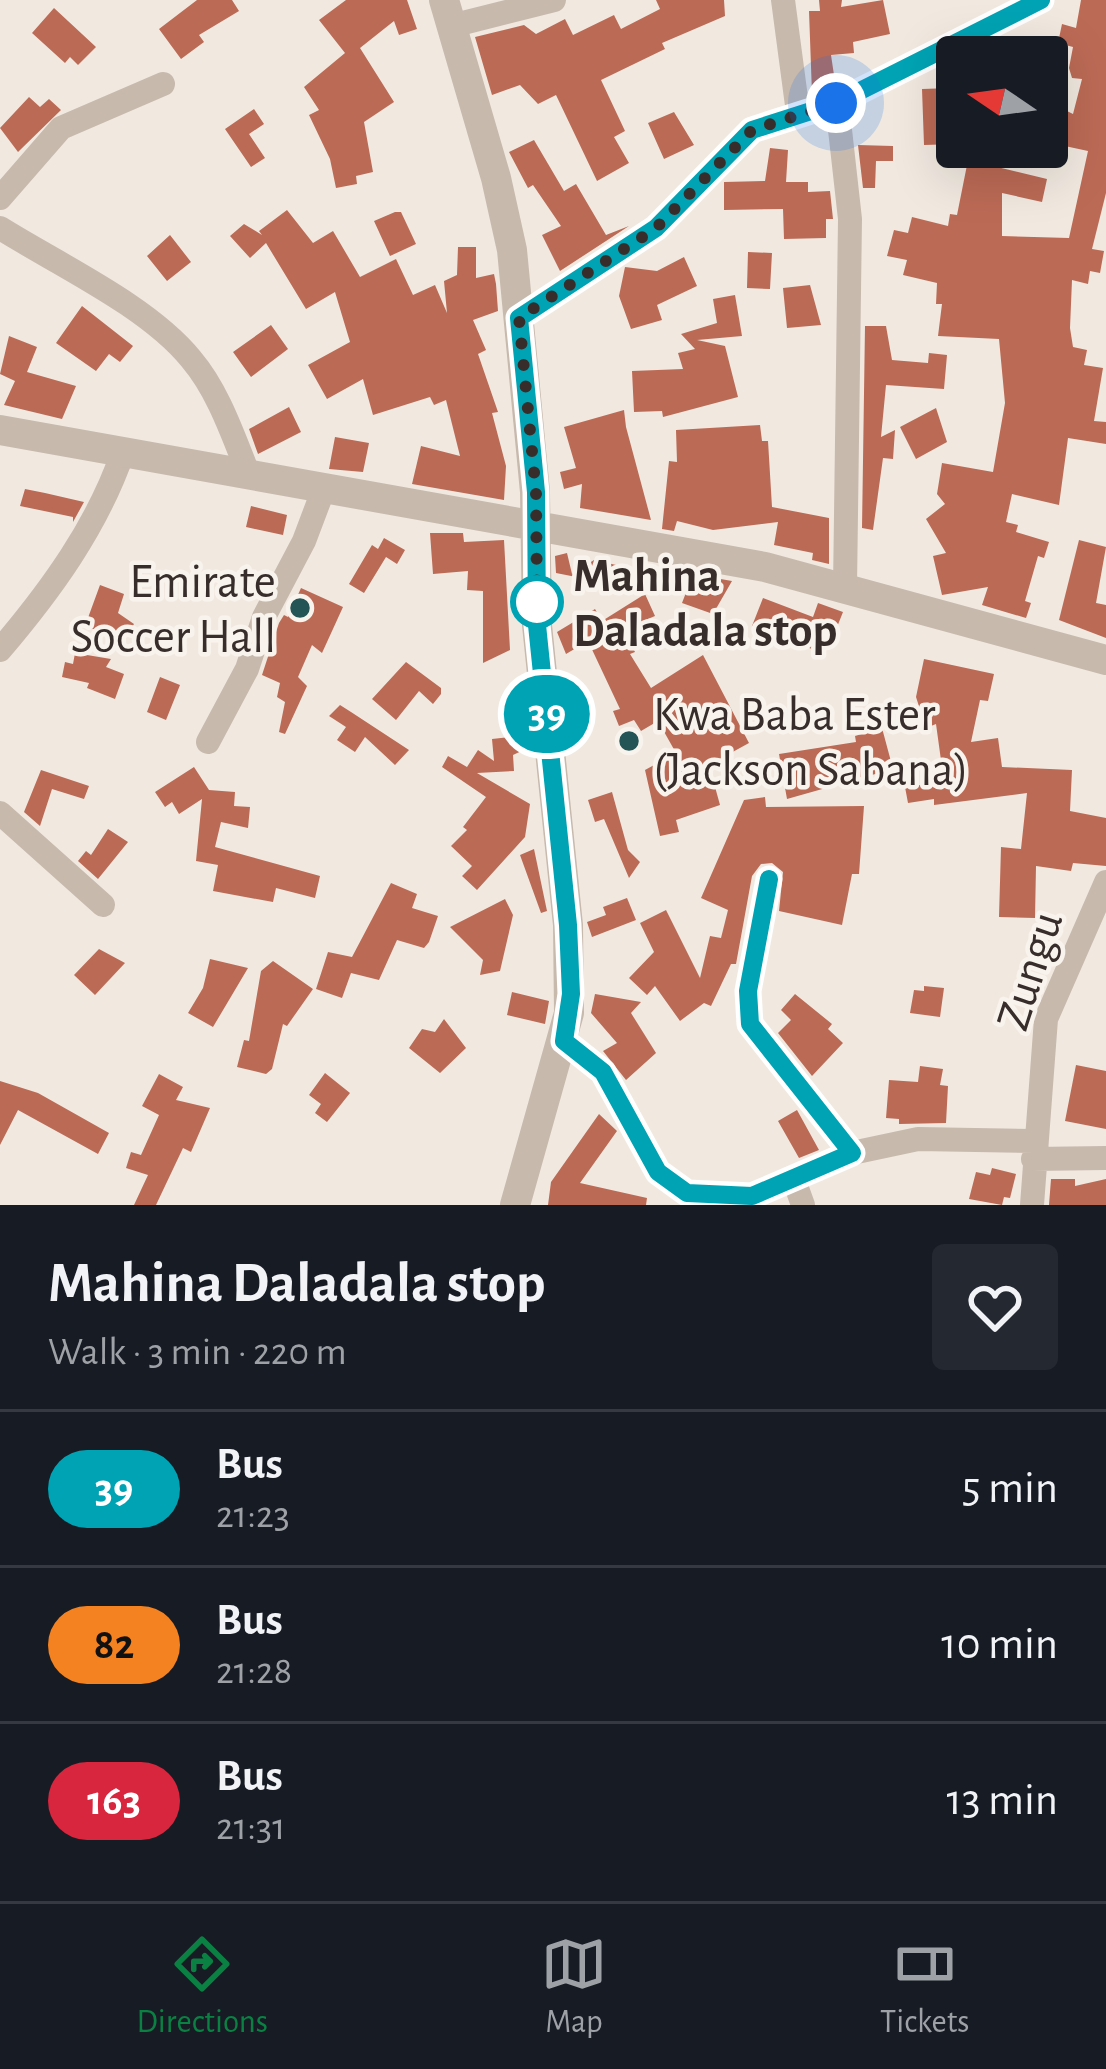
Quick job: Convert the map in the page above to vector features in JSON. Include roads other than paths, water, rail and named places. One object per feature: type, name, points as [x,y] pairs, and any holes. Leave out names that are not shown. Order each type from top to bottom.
[{"type":"street","points":[[515,1205],[564,1041],[571,994],[568,925],[537,625],[535,528],[519,318],[496,178],[448,13],[554,0]]},
{"type":"street","points":[[783,0],[798,113]]},
{"type":"street","points":[[519,318],[656,228],[752,130],[836,103],[1041,0]]},
{"type":"street","points":[[0,198],[61,128],[163,83]]},
{"type":"street","points":[[836,103],[850,219],[845,588]]},
{"type":"street","points":[[0,228],[152,323],[190,357],[212,388],[249,475]]},
{"type":"street","points":[[0,430],[765,568],[1106,660]]},
{"type":"street","points":[[0,650],[46,597],[96,516],[123,452]]},
{"type":"street","points":[[208,742],[247,669],[264,616],[304,541],[324,488]]},
{"type":"street","points":[[0,813],[103,905]]},
{"type":"street","points":[[769,879],[748,991],[750,1024],[852,1153]]},
{"type":"street","name":"Zungu","points":[[1032,1205],[1046,1019],[1106,881]]},
{"type":"street","points":[[564,1041],[612,1084],[670,1185],[687,1193],[752,1196],[852,1153],[918,1138],[1106,1158]]},
{"type":"street","points":[[794,1180],[803,1205]]},
{"type":"place","name":"Mahina Daladala stop","points":[[537,602]]},
{"type":"place","name":"Emirate Soccer Hall","points":[[300,608]]},
{"type":"place","name":"Kwa Baba Ester (Jackson Sabana)","points":[[629,741]]}]
